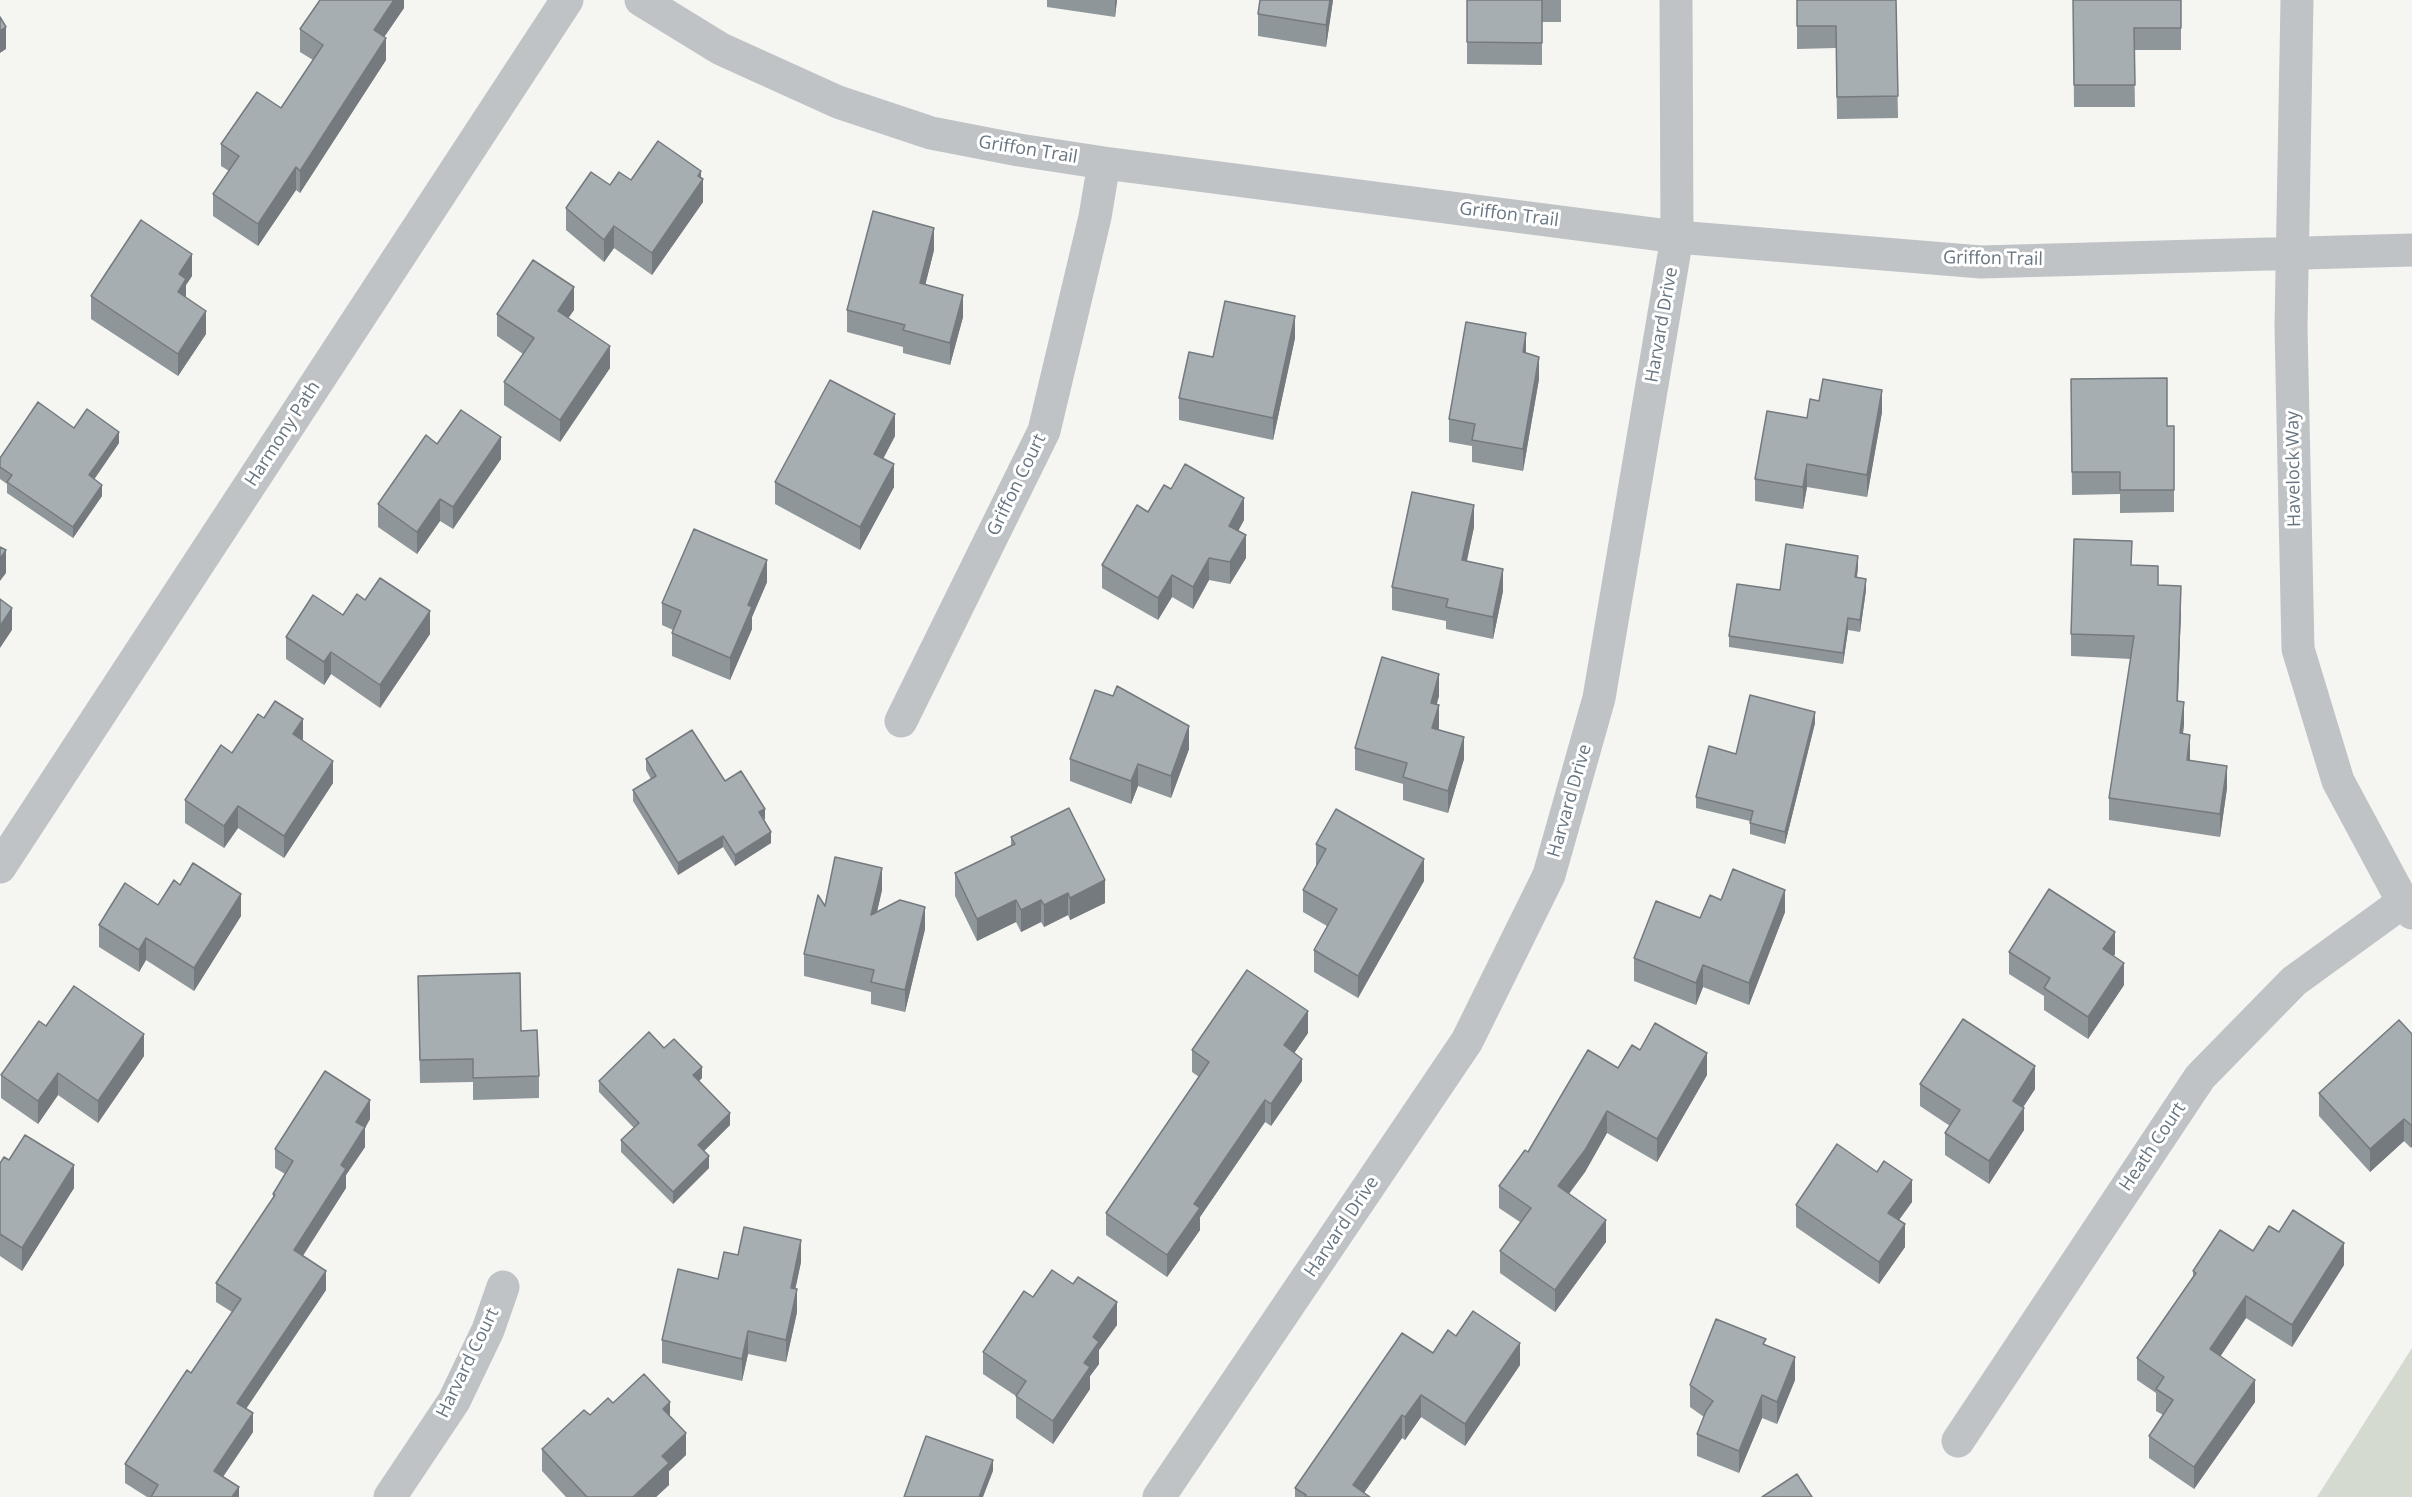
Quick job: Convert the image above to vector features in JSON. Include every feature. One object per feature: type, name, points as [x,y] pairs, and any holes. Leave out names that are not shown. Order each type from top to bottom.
[{"type":"street","name":"Harmony Path","points":[[0,867],[567,0]]},
{"type":"street","name":"Griffon Trail","points":[[640,0],[721,49],[838,102],[931,134],[1104,163],[1677,237],[1982,262],[2412,250]]},
{"type":"street","name":"Harvard Drive","points":[[1159,1497],[1467,1041],[1549,875],[1599,698],[1677,237],[1676,0]]},
{"type":"street","name":"Havelock Way","points":[[2297,0],[2291,327],[2298,649],[2338,781],[2407,908]]},
{"type":"street","name":"Griffon Court","points":[[901,721],[1044,431],[1095,217],[1104,163]]},
{"type":"street","name":"Heath Court","points":[[1958,1441],[2200,1077],[2294,981],[2407,908]]},
{"type":"street","name":"Harvard Court","points":[[390,1497],[454,1401],[488,1330],[503,1287]]},
{"type":"shaded area","points":[[2412,1348],[2412,1497],[2317,1497]]},
{"type":"building","points":[[320,0],[394,0],[374,30],[386,38],[300,171],[296,167],[258,224],[213,194],[239,156],[221,144],[257,92],[281,108],[323,45],[300,29]]},
{"type":"building","points":[[1260,0],[1330,0],[1326,25],[1258,14]]},
{"type":"building","points":[[1467,0],[1542,0],[1542,43],[1467,42]]},
{"type":"building","points":[[1797,0],[1896,0],[1898,96],[1837,97],[1836,26],[1797,26]]},
{"type":"building","points":[[2073,0],[2181,0],[2181,28],[2134,28],[2135,85],[2074,85]]},
{"type":"building","points":[[0,17],[6,27],[0,31]]},
{"type":"building","points":[[658,141],[701,171],[698,176],[703,179],[652,253],[614,226],[604,240],[566,208],[591,172],[610,185],[619,172],[631,180]]},
{"type":"building","points":[[873,211],[934,228],[920,283],[963,295],[950,343],[903,330],[905,325],[847,310]]},
{"type":"building","points":[[141,220],[192,254],[179,274],[186,279],[178,292],[206,311],[178,354],[91,296]]},
{"type":"building","points":[[533,260],[574,287],[558,311],[610,346],[560,420],[504,382],[534,338],[497,314]]},
{"type":"building","points":[[1225,301],[1295,316],[1273,418],[1179,398],[1189,352],[1213,357]]},
{"type":"building","points":[[1466,322],[1526,333],[1523,352],[1539,357],[1523,449],[1472,440],[1475,424],[1449,419]]},
{"type":"building","points":[[2167,378],[2167,426],[2174,426],[2174,490],[2120,490],[2120,472],[2072,472],[2071,379]]},
{"type":"building","points":[[1823,379],[1882,390],[1867,475],[1807,464],[1803,487],[1755,479],[1767,411],[1807,418],[1810,399],[1819,401]]},
{"type":"building","points":[[830,380],[895,414],[874,454],[894,464],[860,527],[775,482]]},
{"type":"building","points":[[38,402],[74,428],[87,409],[119,432],[89,475],[102,485],[73,527],[7,482],[12,475],[0,467],[0,458]]},
{"type":"building","points":[[461,410],[501,437],[453,507],[440,499],[417,532],[378,504],[426,435],[437,444]]},
{"type":"building","points":[[1185,464],[1244,498],[1229,526],[1246,535],[1230,562],[1209,558],[1193,587],[1172,575],[1158,598],[1102,565],[1137,505],[1148,512],[1164,485],[1171,489]]},
{"type":"building","points":[[1412,492],[1474,505],[1462,560],[1503,569],[1493,617],[1446,607],[1448,599],[1392,587]]},
{"type":"building","points":[[694,529],[767,560],[748,605],[752,607],[730,658],[672,633],[681,611],[662,603]]},
{"type":"building","points":[[2074,539],[2132,541],[2131,565],[2158,566],[2158,585],[2181,586],[2177,701],[2184,702],[2180,733],[2190,735],[2187,760],[2227,766],[2220,814],[2109,798],[2134,636],[2071,634]]},
{"type":"building","points":[[1786,544],[1858,556],[1855,577],[1866,579],[1860,620],[1848,618],[1843,653],[1729,636],[1737,584],[1780,590]]},
{"type":"building","points":[[0,547],[6,550],[0,559]]},
{"type":"building","points":[[380,578],[430,611],[380,685],[331,652],[324,662],[286,637],[313,595],[343,615],[357,594],[365,600]]},
{"type":"building","points":[[0,599],[12,608],[0,626]]},
{"type":"building","points":[[1382,657],[1439,674],[1431,703],[1439,705],[1432,728],[1464,737],[1448,791],[1403,777],[1407,763],[1355,748]]},
{"type":"building","points":[[1117,686],[1189,726],[1171,776],[1138,764],[1131,781],[1070,759],[1095,690],[1113,696]]},
{"type":"building","points":[[1750,695],[1815,712],[1785,832],[1750,823],[1753,811],[1696,797],[1709,746],[1736,754]]},
{"type":"building","points":[[275,701],[303,719],[293,734],[333,761],[284,836],[238,806],[224,826],[185,800],[221,745],[232,753],[258,714],[264,718]]},
{"type":"building","points":[[692,730],[725,781],[741,771],[765,809],[759,812],[771,832],[735,855],[723,836],[678,863],[633,790],[656,776],[646,759]]},
{"type":"building","points":[[1069,808],[1105,880],[1070,898],[1068,893],[1044,905],[1041,900],[1021,910],[1016,900],[977,919],[955,873],[1015,844],[1011,837]]},
{"type":"building","points":[[1336,809],[1424,859],[1358,976],[1314,950],[1337,909],[1303,890],[1326,849],[1316,844]]},
{"type":"building","points":[[835,857],[882,868],[871,915],[900,900],[925,907],[905,990],[871,982],[874,970],[804,954],[818,895],[825,906]]},
{"type":"building","points":[[193,863],[241,894],[194,968],[146,938],[139,950],[99,925],[125,883],[158,905],[174,880],[180,885]]},
{"type":"building","points":[[1733,869],[1785,890],[1749,983],[1703,965],[1696,983],[1634,958],[1656,901],[1700,918],[1710,895],[1721,900]]},
{"type":"building","points":[[2049,889],[2115,932],[2103,949],[2124,963],[2088,1017],[2044,988],[2050,978],[2009,952]]},
{"type":"building","points":[[1247,970],[1308,1011],[1284,1045],[1302,1059],[1271,1104],[1265,1100],[1194,1204],[1200,1208],[1167,1255],[1106,1213],[1209,1062],[1192,1050]]},
{"type":"building","points":[[520,973],[521,1031],[537,1030],[539,1076],[473,1078],[473,1059],[420,1060],[418,976]]},
{"type":"building","points":[[74,986],[144,1034],[98,1101],[58,1073],[38,1101],[1,1075],[39,1021],[46,1026]]},
{"type":"building","points":[[1963,1019],[2035,1066],[2013,1101],[2024,1108],[1989,1161],[1945,1133],[1960,1110],[1920,1084]]},
{"type":"building","points":[[2399,1020],[2412,1034],[2412,1124],[2404,1119],[2370,1149],[2319,1093]]},
{"type":"building","points":[[1655,1023],[1707,1053],[1657,1139],[1607,1111],[1585,1150],[1558,1186],[1606,1220],[1555,1290],[1500,1251],[1531,1208],[1499,1186],[1525,1150],[1528,1152],[1588,1050],[1618,1068],[1632,1045],[1640,1050]]},
{"type":"building","points":[[649,1032],[664,1048],[674,1039],[702,1067],[693,1075],[730,1113],[698,1145],[709,1156],[673,1192],[621,1140],[639,1123],[599,1081]]},
{"type":"building","points":[[325,1071],[370,1100],[356,1122],[365,1127],[341,1165],[346,1169],[294,1250],[326,1271],[237,1403],[253,1413],[214,1471],[239,1487],[232,1497],[151,1497],[158,1485],[125,1464],[187,1370],[191,1373],[241,1299],[216,1283],[275,1195],[273,1194],[293,1161],[275,1149]]},
{"type":"building","points":[[25,1135],[74,1165],[22,1248],[0,1234],[0,1163],[4,1157],[9,1160]]},
{"type":"building","points":[[1837,1144],[1877,1172],[1884,1161],[1912,1180],[1888,1213],[1905,1224],[1879,1262],[1796,1205]]},
{"type":"building","points":[[2293,1210],[2344,1243],[2292,1325],[2246,1296],[2210,1349],[2255,1380],[2194,1467],[2149,1436],[2173,1400],[2156,1389],[2164,1377],[2137,1358],[2196,1273],[2193,1271],[2220,1230],[2253,1251],[2269,1226],[2279,1232]]},
{"type":"building","points":[[744,1227],[801,1240],[791,1288],[797,1289],[786,1340],[748,1331],[742,1359],[662,1340],[678,1269],[718,1279],[724,1252],[738,1255]]},
{"type":"building","points":[[1052,1270],[1073,1284],[1078,1277],[1117,1302],[1093,1337],[1099,1342],[1084,1363],[1090,1367],[1053,1421],[1016,1396],[1026,1381],[983,1352],[1024,1291],[1033,1297]]},
{"type":"building","points":[[1473,1311],[1520,1343],[1465,1424],[1421,1395],[1405,1417],[1402,1415],[1353,1485],[1370,1497],[1305,1497],[1306,1495],[1295,1488],[1402,1333],[1433,1353],[1448,1330],[1456,1336]]},
{"type":"building","points":[[1716,1319],[1766,1339],[1763,1344],[1795,1357],[1777,1402],[1762,1395],[1739,1451],[1697,1434],[1706,1411],[1713,1401],[1690,1385]]},
{"type":"building","points":[[644,1374],[670,1402],[663,1409],[686,1433],[662,1456],[669,1463],[633,1497],[587,1497],[542,1449],[584,1410],[590,1415],[608,1398],[613,1403]]},
{"type":"building","points":[[926,1436],[993,1460],[979,1497],[904,1497]]},
{"type":"building","points":[[1797,1474],[1812,1497],[1762,1497]]}]
